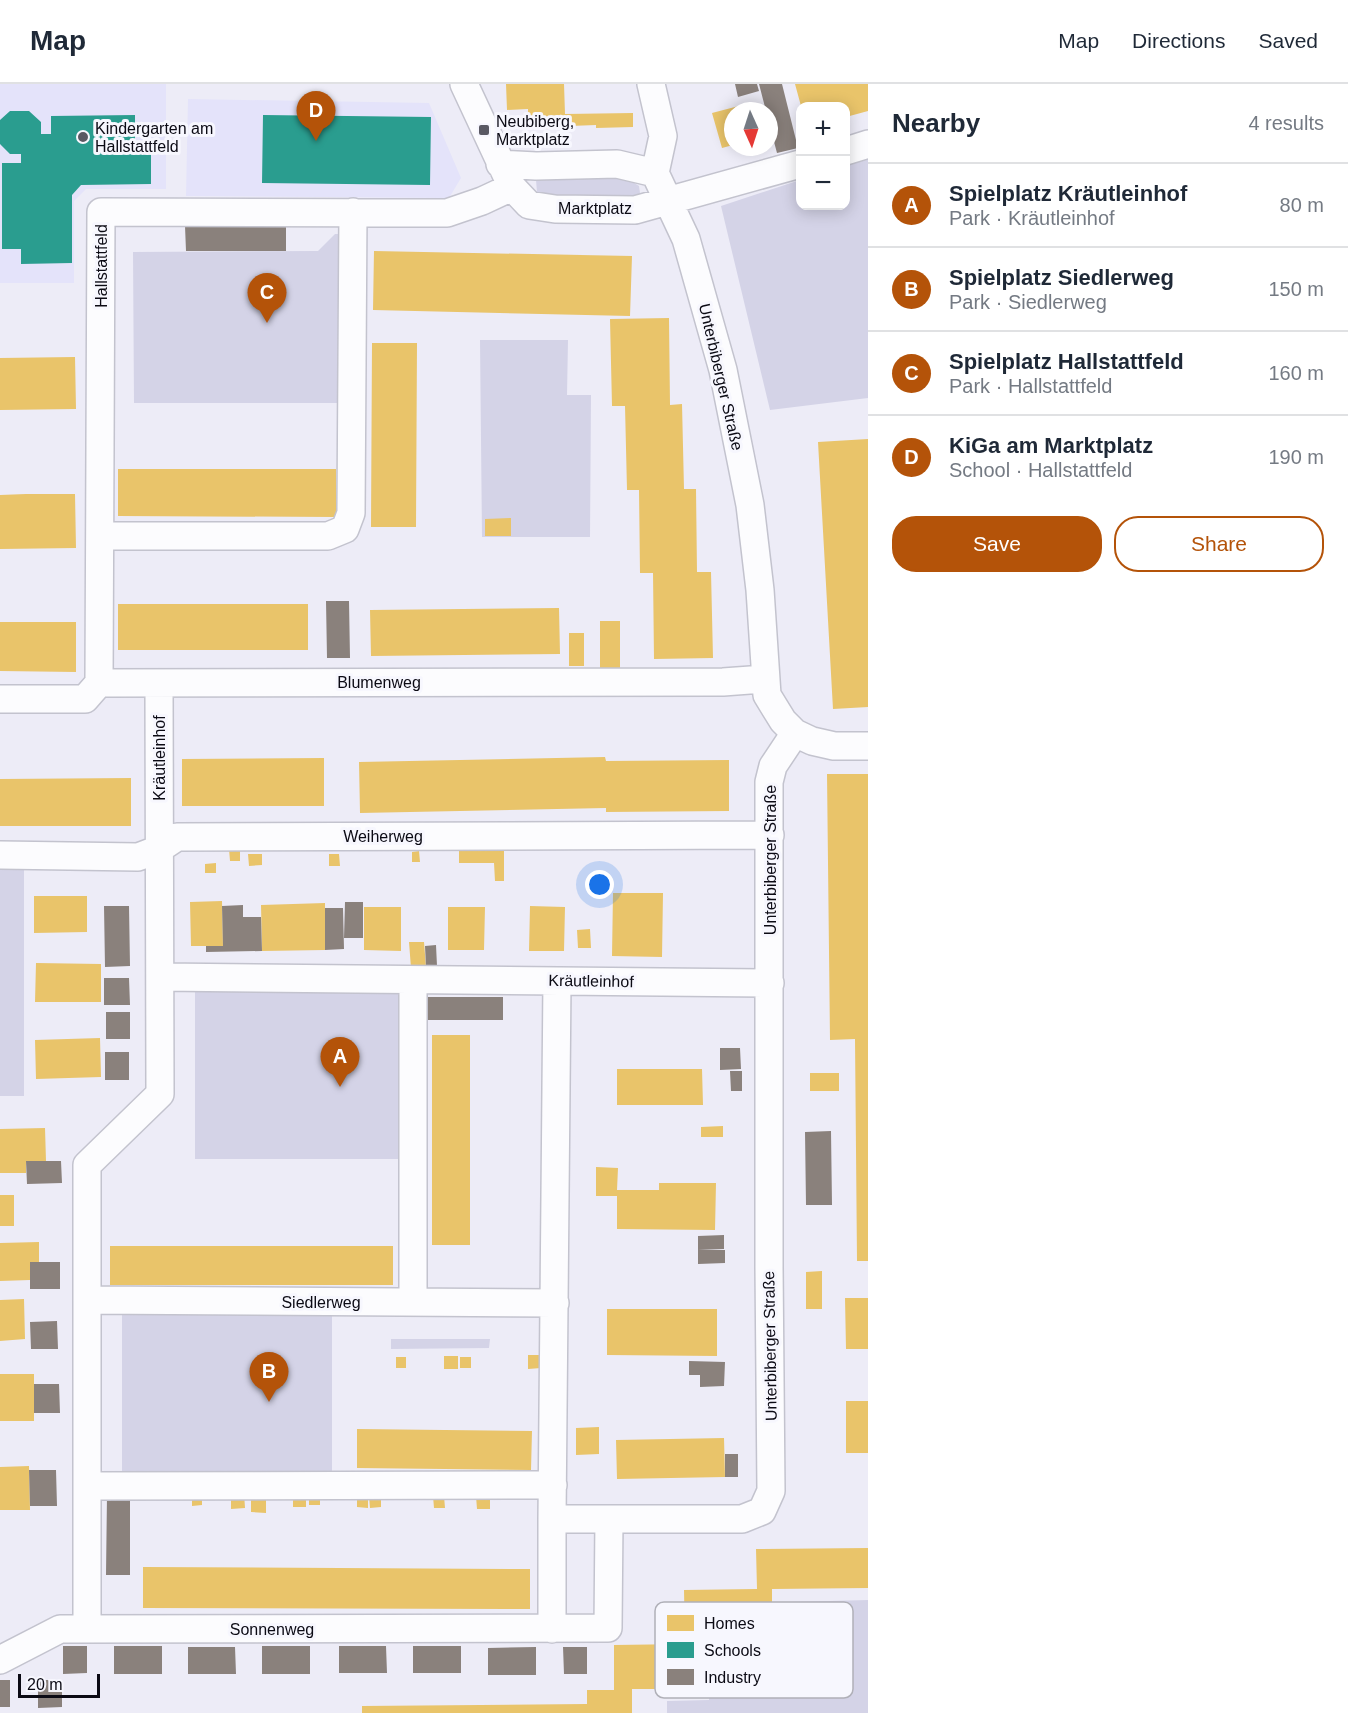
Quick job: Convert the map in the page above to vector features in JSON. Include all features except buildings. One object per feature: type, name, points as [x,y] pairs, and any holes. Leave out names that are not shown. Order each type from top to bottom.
[{"type":"street","name":"Marktplatz","points":[[464,84],[506,176],[529,205],[555,209],[635,210],[796,165]]},
{"type":"street","points":[[651,84],[663,136],[655,173],[669,201]]},
{"type":"street","points":[[850,150],[868,144]]},
{"type":"street","points":[[506,176],[536,166],[617,164],[655,173]]},
{"type":"street","name":"Hallstattfeld","points":[[99,683],[101,212],[447,213],[482,201],[506,176]]},
{"type":"street","name":"Unterbiberger Straße","points":[[609,1519],[742,1519],[762,1511],[771,1491],[769,782],[773,766],[795,733],[783,722],[767,695],[760,590],[750,505],[720,359],[686,238],[669,201]]},
{"type":"street","points":[[100,536],[328,536],[345,529],[351,513],[353,212]]},
{"type":"street","name":"Blumenweg","points":[[99,683],[723,682],[765,679]]},
{"type":"street","points":[[0,699],[85,699],[99,683]]},
{"type":"street","name":"Kräutleinhof","points":[[87,1300],[87,1165],[160,1094],[159,683]]},
{"type":"street","points":[[795,733],[812,741],[834,746],[868,746]]},
{"type":"street","name":"Weiherweg","points":[[0,855],[138,857],[159,849],[177,837],[770,835]]},
{"type":"street","name":"Kräutleinhof","points":[[160,977],[770,983]]},
{"type":"street","points":[[413,980],[413,1302]]},
{"type":"street","points":[[552,1629],[557,981]]},
{"type":"street","points":[[87,1300],[87,1629]]},
{"type":"street","name":"Siedlerweg","points":[[87,1300],[555,1303]]},
{"type":"street","points":[[87,1486],[553,1485]]},
{"type":"street","points":[[552,1519],[609,1519]]},
{"type":"street","name":"Sonnenweg","points":[[0,1660],[60,1629],[608,1628],[609,1519]]},
{"type":"shaded area","name":"Kindergarten am Hallstattfeld","points":[[0,84],[166,84],[166,189],[86,189],[74,201],[74,283],[0,283]]},
{"type":"shaded area","points":[[188,99],[429,103],[461,178],[449,198],[186,196]]},
{"type":"shaded area","points":[[868,159],[868,398],[770,410],[721,206],[796,181],[796,210],[850,210],[850,165]]},
{"type":"shaded area","points":[[614,175],[628,179],[639,186],[640,193],[634,201],[541,197],[537,192],[536,180],[542,177]]},
{"type":"shaded area","points":[[335,234],[339,234],[340,403],[134,403],[133,252],[318,251]]},
{"type":"shaded area","points":[[480,340],[568,340],[567,395],[591,395],[590,537],[482,537]]},
{"type":"shaded area","points":[[0,843],[24,843],[24,1096],[0,1096]]},
{"type":"shaded area","points":[[195,992],[403,992],[403,1159],[195,1159]]},
{"type":"shaded area","points":[[122,1310],[332,1310],[332,1481],[122,1481]]},
{"type":"shaded area","points":[[391,1339],[490,1339],[489,1348],[391,1349]]},
{"type":"shaded area","points":[[868,1600],[868,1713],[667,1713],[667,1701],[709,1700],[709,1698],[853,1698],[853,1602],[792,1602]]},
{"type":"place","name":"Neubiberg, Marktplatz","points":[[484,130]]},
{"type":"place","name":"Kindergarten am Hallstattfeld","points":[[83,137]]},
{"type":"place","name":"KiGa am Marktplatz","points":[[316,141]]},
{"type":"place","name":"Spielplatz Hallstattfeld","points":[[267,323]]},
{"type":"place","name":"Spielplatz Kräutleinhof","points":[[340,1087]]},
{"type":"place","name":"Spielplatz Siedlerweg","points":[[269,1402]]}]
